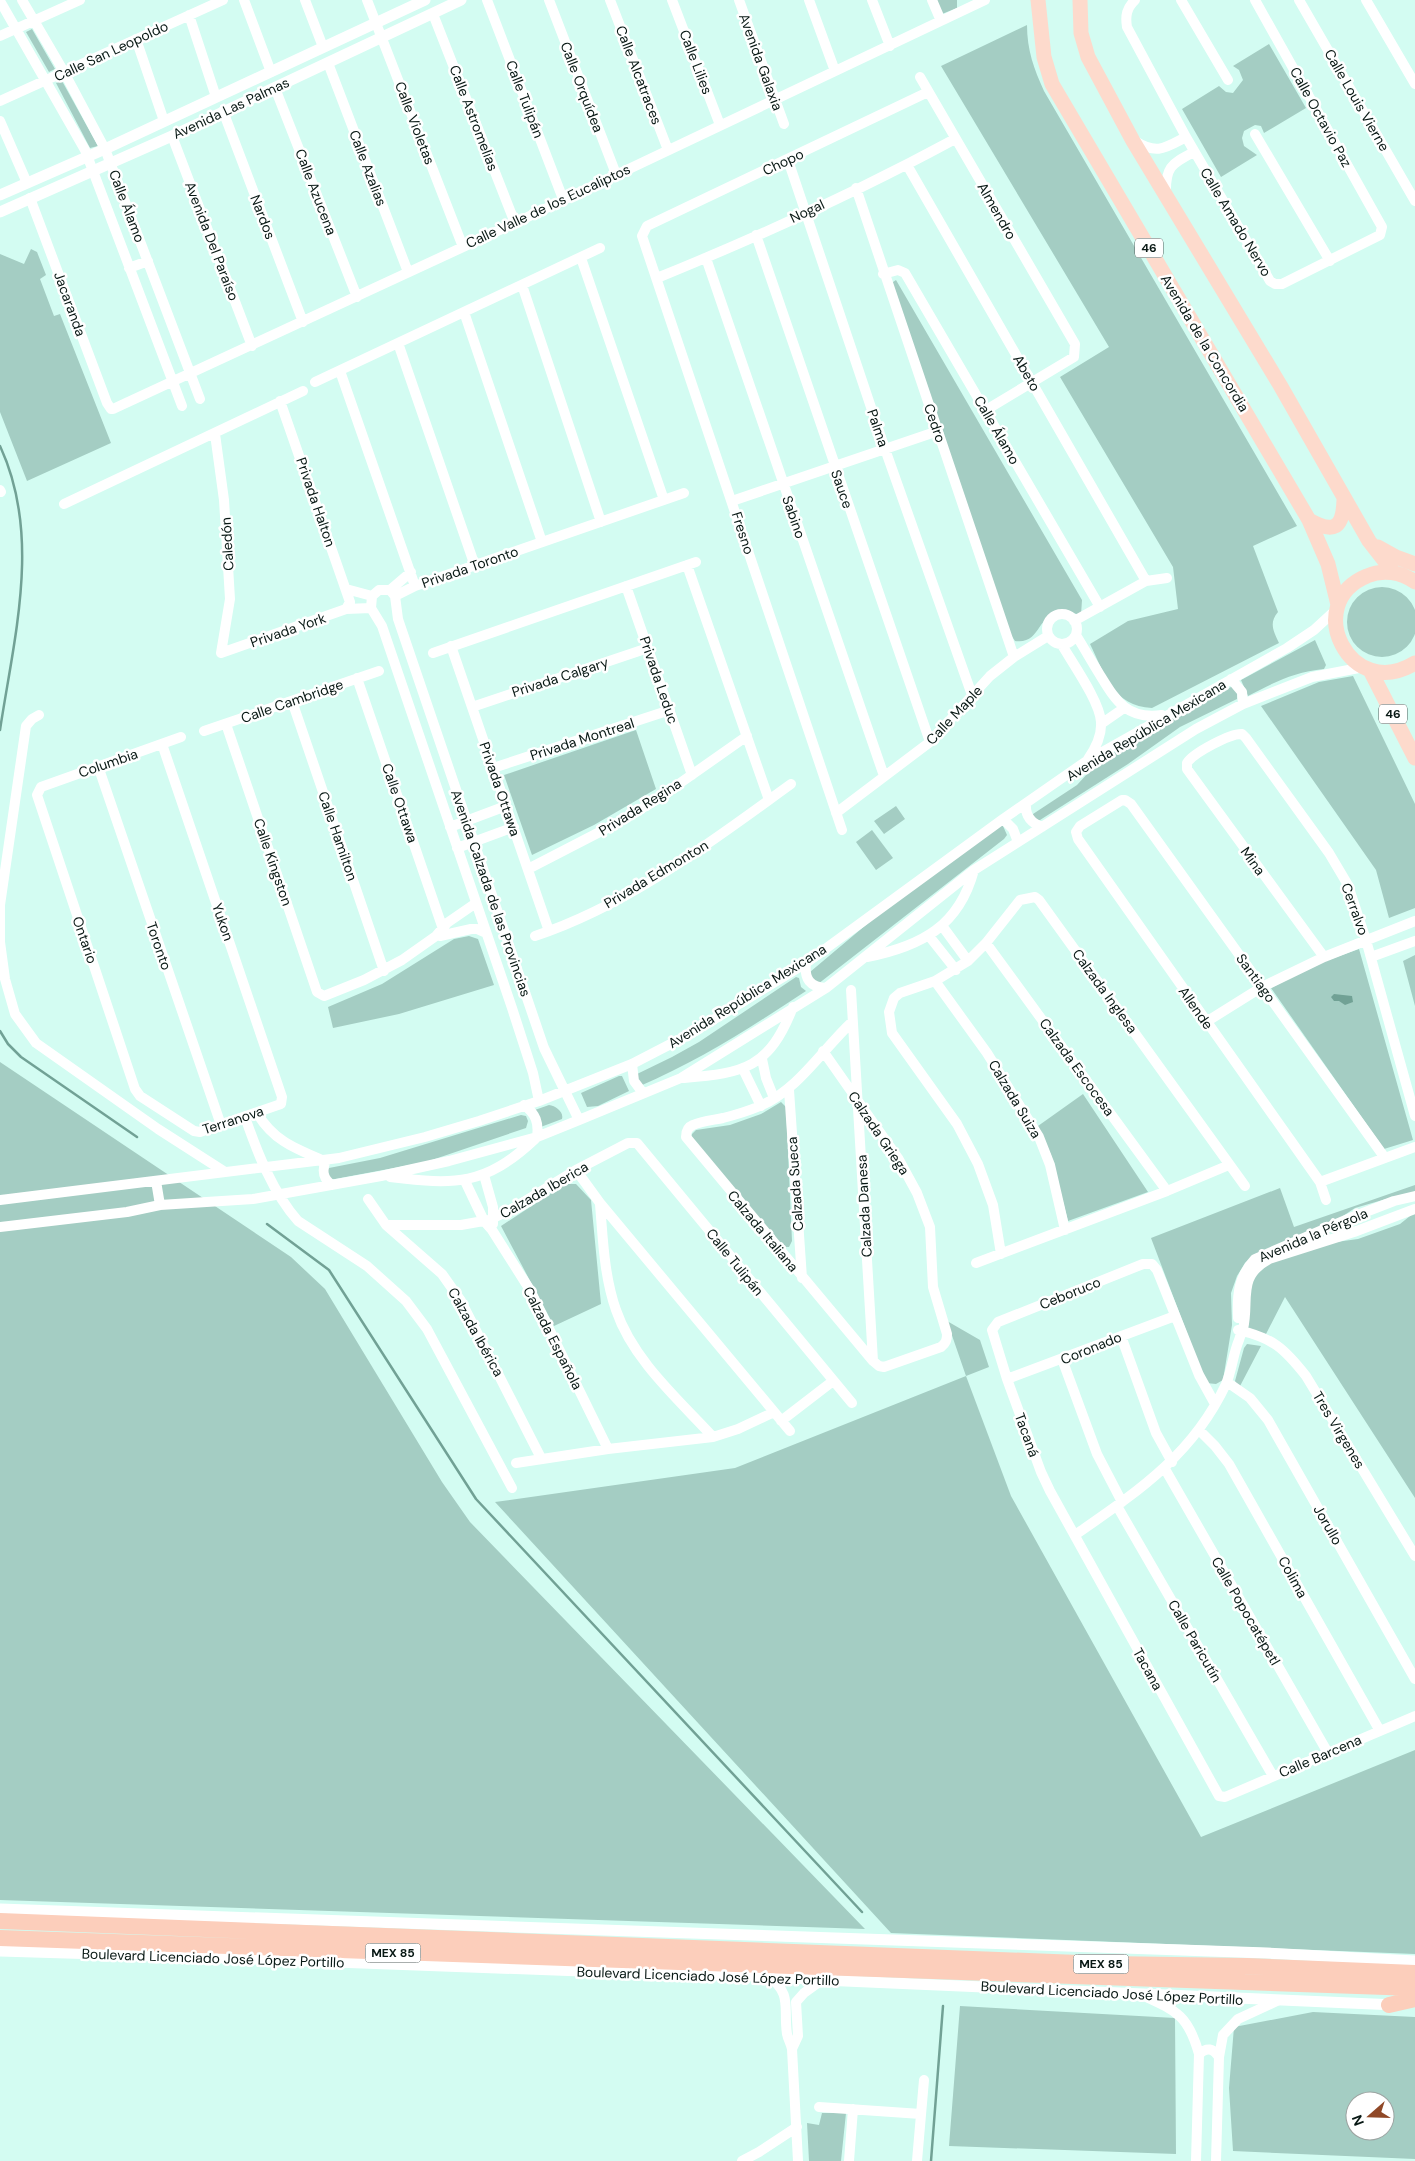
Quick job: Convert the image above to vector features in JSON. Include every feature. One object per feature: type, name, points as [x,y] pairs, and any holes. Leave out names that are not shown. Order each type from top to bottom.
[{"type":"highway","points":[[229,1918],[255,1930]]},
{"type":"highway","name":"Boulevard Licenciado José López Portillo","points":[[0,1921],[255,1930],[681,1940],[1104,1964],[1247,1966],[1415,1973]]},
{"type":"highway","name":"Boulevard Licenciado José López Portillo","points":[[0,1938],[1415,1988]]},
{"type":"highway","points":[[166,1956],[191,1946]]},
{"type":"highway","points":[[608,1972],[639,1961]]},
{"type":"highway","points":[[1389,2005],[1415,1999]]},
{"type":"main road","name":"Avenida de la Concordia","points":[[1038,0],[1044,57],[1052,84],[1309,520],[1328,564],[1338,607]]},
{"type":"main road","points":[[1080,0],[1081,33],[1088,57],[1134,141],[1166,198],[1280,385],[1344,500],[1369,541],[1394,573]]},
{"type":"main road","points":[[1309,520],[1325,527],[1339,524],[1342,520],[1344,500]]},
{"type":"main road","points":[[1369,541],[1396,557],[1415,564]]},
{"type":"main road","points":[[1338,607],[1351,585],[1361,578],[1383,572],[1394,573],[1415,582]]},
{"type":"main road","name":"46","points":[[1338,607],[1336,629],[1340,642],[1347,654],[1367,669],[1415,758]]},
{"type":"main road","points":[[1367,669],[1395,672],[1415,663]]},
{"type":"street","points":[[22,0],[34,22]]},
{"type":"street","points":[[0,36],[80,0]]},
{"type":"street","name":"Calle San Leopoldo","points":[[0,101],[223,0]]},
{"type":"street","points":[[244,0],[271,72]]},
{"type":"street","points":[[305,0],[323,47]]},
{"type":"street","name":"Calle Violetas","points":[[367,0],[463,247]]},
{"type":"street","name":"Avenida Las Palmas","points":[[0,195],[105,149],[424,0]]},
{"type":"street","name":"Avenida Las Palmas","points":[[0,212],[172,136],[461,0]]},
{"type":"street","name":"Calle Tulipán","points":[[487,0],[563,198]]},
{"type":"street","name":"Calle Orquídea","points":[[549,0],[616,174]]},
{"type":"street","name":"Calle Alcatraces","points":[[610,0],[668,150]]},
{"type":"street","name":"Calle Lilies","points":[[672,0],[720,124]]},
{"type":"street","name":"Avenida Galaxia","points":[[739,0],[784,124]]},
{"type":"street","points":[[808,0],[835,71]]},
{"type":"street","points":[[872,0],[890,46]]},
{"type":"street","points":[[932,0],[941,22]]},
{"type":"street","name":"Calle Valle de los Eucaliptos","points":[[110,409],[118,408],[190,373],[252,346],[515,223],[563,198],[720,124],[941,22],[967,4],[985,0]]},
{"type":"street","name":"Calle Amado Nervo","points":[[1136,0],[1129,6],[1126,14],[1127,27],[1194,152],[1270,281],[1275,284],[1282,284],[1330,261]]},
{"type":"street","points":[[1181,0],[1228,80]]},
{"type":"street","name":"Calle Octavio Paz","points":[[1255,0],[1382,227],[1380,235],[1330,261]]},
{"type":"street","name":"Calle Louis Vierne","points":[[1299,0],[1415,201]]},
{"type":"street","points":[[1366,0],[1415,84]]},
{"type":"street","points":[[0,1],[16,30]]},
{"type":"street","name":"Calle Astromelias","points":[[433,14],[515,223]]},
{"type":"street","points":[[189,15],[216,97]]},
{"type":"street","name":"Calle Álamo","points":[[34,22],[64,72],[105,149],[200,399]]},
{"type":"street","name":"Calle Álamo","points":[[16,30],[87,156],[182,406]]},
{"type":"street","points":[[136,39],[164,121]]},
{"type":"street","name":"Calle Azalias","points":[[328,63],[408,272]]},
{"type":"street","name":"Almendro","points":[[920,77],[1075,344],[1074,357],[1032,382]]},
{"type":"street","name":"Calle Azucena","points":[[275,88],[357,297]]},
{"type":"street","name":"Chopo","points":[[642,236],[647,226],[928,92]]},
{"type":"street","name":"Nardos","points":[[223,112],[303,322]]},
{"type":"street","points":[[0,121],[27,183]]},
{"type":"street","points":[[1255,134],[1330,261]]},
{"type":"street","name":"Avenida Del Paraíso","points":[[172,136],[252,346]]},
{"type":"street","points":[[1134,141],[1145,148],[1154,150],[1167,147],[1186,137]]},
{"type":"street","name":"Nogal","points":[[657,278],[756,236],[907,165],[955,139]]},
{"type":"street","name":"Calle Amado Nervo","points":[[1166,198],[1167,174],[1170,166],[1194,152]]},
{"type":"street","name":"Palma","points":[[788,160],[885,449],[972,695]]},
{"type":"street","name":"Abeto","points":[[907,165],[1146,581]]},
{"type":"street","name":"Cedro","points":[[856,188],[1014,657]]},
{"type":"street","name":"Jacaranda","points":[[30,198],[110,409]]},
{"type":"street","name":"Fresno","points":[[642,236],[842,830]]},
{"type":"street","name":"Sauce","points":[[756,236],[930,742]]},
{"type":"street","points":[[315,382],[600,248]]},
{"type":"street","points":[[581,258],[664,500]]},
{"type":"street","name":"Sabino","points":[[706,258],[782,484],[884,776]]},
{"type":"street","points":[[129,268],[148,261]]},
{"type":"street","name":"Calle Álamo","points":[[884,274],[898,270],[905,272],[1100,607]]},
{"type":"street","points":[[522,285],[601,522]]},
{"type":"street","points":[[464,312],[542,542]]},
{"type":"street","points":[[398,344],[475,566]]},
{"type":"street","name":"Privada Toronto","points":[[340,371],[415,586],[684,494]]},
{"type":"street","points":[[986,410],[1032,382]]},
{"type":"street","points":[[64,504],[303,391]]},
{"type":"street","name":"Privada Halton","points":[[280,401],[346,589],[348,606]]},
{"type":"street","points":[[732,501],[938,431]]},
{"type":"street","name":"Caledón","points":[[214,434],[224,500],[230,599],[221,653]]},
{"type":"street","points":[[433,653],[692,563],[747,736],[770,800]]},
{"type":"street","points":[[393,593],[411,572]]},
{"type":"street","points":[[1074,621],[1146,581],[1167,578]]},
{"type":"street","points":[[371,608],[372,596],[379,590],[393,593],[415,586]]},
{"type":"street","name":"Privada Leduc","points":[[626,586],[692,775]]},
{"type":"street","points":[[346,589],[372,596]]},
{"type":"street","name":"Avenida Calzada de las Provincias","points":[[393,593],[398,619],[544,1048],[580,1120]]},
{"type":"street","name":"Privada York","points":[[221,653],[348,606],[371,608]]},
{"type":"street","name":"Avenida República Mexicana","points":[[0,1200],[324,1160],[424,1137],[539,1100],[632,1064],[690,1034],[806,963],[1003,819],[1088,760],[1287,648],[1314,630],[1338,607]]},
{"type":"street","name":"Avenida Calzada de las Provincias","points":[[371,608],[382,626],[396,666],[524,1043],[539,1100]]},
{"type":"street","points":[[1076,635],[1072,641],[1062,644],[1052,641],[1048,636],[1047,626],[1052,618],[1057,615],[1066,615],[1074,621],[1076,635],[1108,689],[1124,708],[1133,713],[1147,716],[1168,714]]},
{"type":"street","name":"Calle Maple","points":[[836,813],[930,742],[990,676],[1014,657],[1048,636]]},
{"type":"street","points":[[1062,644],[1093,700],[1101,724],[1097,742],[1088,760]]},
{"type":"street","name":"Privada Ottawa","points":[[451,646],[550,931]]},
{"type":"street","name":"Privada Calgary","points":[[472,706],[648,648]]},
{"type":"street","name":"Avenida República Mexicana","points":[[0,1227],[127,1212],[160,1205],[240,1200],[381,1176],[464,1157],[536,1137],[580,1120],[681,1078],[826,988],[974,870],[1196,729],[1243,704],[1312,676],[1367,669]]},
{"type":"street","name":"Calle Cambridge","points":[[204,731],[379,671]]},
{"type":"street","name":"Calle Ottawa","points":[[358,678],[441,933]]},
{"type":"street","points":[[1231,679],[1240,687],[1243,704]]},
{"type":"street","points":[[1093,700],[1108,689]]},
{"type":"street","name":"Calle Hamilton","points":[[292,701],[384,971]]},
{"type":"street","points":[[1101,724],[1124,708]]},
{"type":"street","name":"Privada Montreal","points":[[493,768],[670,710]]},
{"type":"street","points":[[39,716],[32,719],[26,726],[0,905],[0,942],[5,979],[15,1014],[36,1043],[158,1129],[225,1172]]},
{"type":"street","name":"Calle Kingston","points":[[226,724],[317,992],[324,996],[384,971]]},
{"type":"street","name":"Mina","points":[[1236,734],[1193,756],[1187,763],[1190,774],[1324,957]]},
{"type":"street","name":"Cerralvo","points":[[1236,734],[1242,734],[1246,738],[1329,853],[1348,885],[1366,940],[1415,1116]]},
{"type":"street","name":"Privada Regina","points":[[528,869],[620,822],[747,736]]},
{"type":"street","name":"Columbia","points":[[38,791],[41,787],[181,737]]},
{"type":"street","name":"Yukon","points":[[162,744],[282,1101]]},
{"type":"street","name":"Toronto","points":[[98,766],[220,1125]]},
{"type":"street","name":"Privada Edmonton","points":[[535,936],[589,914],[655,878],[723,834],[791,784]]},
{"type":"street","name":"Ontario","points":[[38,791],[37,798],[135,1089]]},
{"type":"street","name":"Allende","points":[[1125,800],[1118,802],[1080,826],[1076,832],[1078,839],[1320,1182],[1326,1200]]},
{"type":"street","name":"Santiago","points":[[1125,800],[1131,804],[1385,1158]]},
{"type":"street","points":[[1026,804],[1027,816],[1031,821],[1042,827]]},
{"type":"street","points":[[450,827],[506,806]]},
{"type":"street","points":[[1003,819],[1013,829],[1018,842]]},
{"type":"street","points":[[457,848],[514,827]]},
{"type":"street","name":"Avenida República Mexicana","points":[[864,958],[894,950],[929,936],[942,927],[963,900],[969,888],[974,870]]},
{"type":"street","name":"Calzada Inglesa","points":[[1001,1254],[993,1205],[978,1164],[957,1124],[892,1033],[889,1012],[894,998],[900,993],[935,981],[968,961],[986,943],[1020,900],[1029,896],[1039,900],[1245,1186]]},
{"type":"street","points":[[384,971],[441,933],[476,903]]},
{"type":"street","points":[[1206,1022],[1262,987],[1324,957],[1412,922],[1415,941],[1371,958]]},
{"type":"street","points":[[942,927],[968,961]]},
{"type":"street","points":[[441,933],[471,929],[477,929],[486,933]]},
{"type":"street","points":[[929,936],[956,970]]},
{"type":"street","name":"Calzada Escocesa","points":[[986,943],[1167,1191]]},
{"type":"street","points":[[806,963],[805,974],[808,982],[815,987],[826,988]]},
{"type":"street","name":"Calzada Suiza","points":[[935,981],[987,1053],[1039,1137],[1050,1165],[1065,1230]]},
{"type":"street","name":"Calzada Danesa","points":[[851,990],[873,1361]]},
{"type":"street","name":"Avenida República Mexicana","points":[[681,1078],[722,1074],[743,1068],[762,1059],[778,1039],[793,1007]]},
{"type":"street","points":[[743,1068],[761,1106],[789,1090],[823,1051],[852,1022]]},
{"type":"street","name":"Calzada Griega","points":[[823,1051],[898,1158],[917,1194],[930,1227],[933,1287],[947,1334],[945,1344],[884,1367],[879,1366],[873,1361]]},
{"type":"street","points":[[762,1059],[766,1078],[774,1098]]},
{"type":"street","points":[[632,1064],[634,1081],[643,1093]]},
{"type":"street","name":"Terranova","points":[[135,1089],[140,1096],[197,1132],[257,1113],[278,1105],[282,1101]]},
{"type":"street","name":"Calzada Sueca","points":[[789,1090],[802,1278]]},
{"type":"street","points":[[524,1105],[532,1111],[536,1120],[538,1128],[536,1137]]},
{"type":"street","name":"Calzada Italiana","points":[[761,1106],[725,1118],[692,1125],[688,1129],[686,1137],[873,1361]]},
{"type":"street","points":[[257,1113],[269,1131],[281,1140],[324,1160],[323,1173],[325,1179],[332,1184]]},
{"type":"street","points":[[244,1117],[266,1168],[298,1221],[367,1266],[406,1301],[427,1329],[512,1488]]},
{"type":"street","name":"Avenida República Mexicana","points":[[381,1176],[429,1182],[465,1181],[484,1175],[517,1156],[536,1137]]},
{"type":"street","name":"Calzada Iberica","points":[[386,1226],[461,1225],[495,1218],[576,1170],[628,1143],[637,1143]]},
{"type":"street","name":"Calle Tulipán","points":[[637,1143],[852,1403]]},
{"type":"street","points":[[1320,1182],[1415,1147]]},
{"type":"street","points":[[976,1263],[1167,1191],[1229,1165]]},
{"type":"street","points":[[576,1170],[600,1203],[772,1412],[790,1431]]},
{"type":"street","points":[[484,1175],[491,1194],[495,1218],[492,1230]]},
{"type":"street","points":[[156,1181],[160,1205]]},
{"type":"street","name":"Calzada Española","points":[[465,1181],[484,1221],[492,1230],[530,1290],[608,1449]]},
{"type":"street","points":[[1411,1197],[1413,1210]]},
{"type":"street","name":"Avenida la Pérgola","points":[[1240,1334],[1237,1295],[1239,1284],[1248,1267],[1255,1259],[1272,1250],[1336,1224],[1394,1201],[1411,1197]]},
{"type":"street","name":"Calzada Ibérica","points":[[368,1200],[386,1226],[442,1274],[462,1301],[541,1458]]},
{"type":"street","points":[[600,1203],[606,1268],[616,1310],[628,1338],[644,1361],[713,1437]]},
{"type":"street","name":"Avenida la Pérgola","points":[[1240,1334],[1245,1289],[1249,1278],[1258,1265],[1269,1259],[1413,1210]]},
{"type":"street","points":[[1336,1224],[1341,1235]]},
{"type":"street","name":"Ceboruco","points":[[992,1330],[998,1322],[1143,1264],[1152,1264],[1157,1270],[1175,1316]]},
{"type":"street","points":[[1175,1316],[1199,1375],[1214,1404]]},
{"type":"street","name":"Coronado","points":[[1007,1379],[1175,1316]]},
{"type":"street","name":"Tacaná","points":[[992,1330],[1007,1379],[1041,1472],[1074,1535]]},
{"type":"street","points":[[1074,1535],[1120,1504],[1168,1465],[1198,1430],[1227,1382],[1240,1334]]},
{"type":"street","name":"Tres Virgenes","points":[[1240,1334],[1276,1344],[1286,1351],[1306,1376],[1415,1556]]},
{"type":"street","name":"Calle Popocatépetl","points":[[1121,1336],[1168,1465],[1328,1753]]},
{"type":"street","name":"Calle Paricutín","points":[[1062,1359],[1097,1454],[1120,1504],[1273,1776]]},
{"type":"street","points":[[781,1421],[833,1381]]},
{"type":"street","name":"Jorullo","points":[[1227,1382],[1250,1398],[1268,1420],[1415,1679]]},
{"type":"street","points":[[516,1463],[608,1449],[713,1437],[738,1429],[772,1412]]},
{"type":"street","name":"Colima","points":[[1198,1430],[1215,1446],[1229,1464],[1380,1731]]},
{"type":"street","name":"Tacana","points":[[1074,1535],[1216,1794],[1222,1798],[1225,1797]]},
{"type":"street","name":"Calle Barcena","points":[[1225,1797],[1415,1716]]},
{"type":"street","name":"Boulevard Licenciado José López Portillo","points":[[0,1909],[681,1940],[1267,1954],[1415,1962]]},
{"type":"street","name":"Boulevard Licenciado José López Portillo","points":[[0,1951],[768,1976],[1415,2006]]},
{"type":"street","points":[[768,1976],[777,1983],[784,1994],[786,2007],[787,2034],[792,2049],[797,2127],[796,2160]]},
{"type":"street","points":[[792,2049],[798,2036],[796,2002],[804,1992],[822,1980]]},
{"type":"street","points":[[1141,1994],[1182,2017],[1190,2028],[1198,2054],[1196,2161]]},
{"type":"street","points":[[1216,2161],[1219,2056],[1223,2035],[1233,2022],[1279,2000]]},
{"type":"street","points":[[1198,2054],[1208,2049],[1213,2050],[1219,2056]]},
{"type":"street","points":[[916,2161],[924,2080]]},
{"type":"street","points":[[1198,2097],[1205,2103],[1210,2103],[1217,2098]]},
{"type":"street","points":[[819,2107],[921,2114]]},
{"type":"street","points":[[849,2161],[853,2109]]},
{"type":"street","points":[[742,2161],[797,2127]]},
{"type":"shaded area","points":[[937,0],[957,0],[957,8],[942,14]]},
{"type":"shaded area","points":[[1027,25],[1028,43],[1032,59],[1044,91],[1297,526],[1253,546],[1278,612],[1275,616],[1273,627],[1279,643],[1152,708],[1128,702],[1119,695],[1106,677],[1090,644],[1128,621],[1178,609],[1173,567],[1060,377],[1109,347],[941,66]]},
{"type":"shaded area","points":[[32,29],[55,69],[49,72],[26,32]]},
{"type":"shaded area","points":[[1269,44],[1306,108],[1264,133],[1261,126],[1255,125],[1244,131],[1242,138],[1244,146],[1257,155],[1221,177],[1182,109],[1219,86],[1226,92],[1233,93],[1243,80],[1239,70],[1233,66]]},
{"type":"shaded area","points":[[62,81],[98,146],[90,148],[56,83]]},
{"type":"shaded area","points":[[31,249],[37,252],[46,275],[40,279],[54,316],[60,314],[111,443],[27,481],[0,412],[0,254],[24,264]]},
{"type":"shaded area","points":[[896,280],[1082,600],[1081,615],[1066,612],[1053,614],[1047,618],[1035,634],[1023,641],[1015,641],[1011,635],[890,284]]},
{"type":"shaded area","points":[[1375,587],[1389,587],[1402,593],[1411,602],[1417,615],[1415,635],[1407,647],[1389,657],[1375,657],[1362,651],[1353,642],[1347,629],[1347,615],[1353,602],[1362,593]]},
{"type":"shaded area","points":[[1315,640],[1326,665],[1324,669],[1294,675],[1248,696],[1241,680]]},
{"type":"shaded area","points":[[1353,676],[1415,804],[1415,908],[1389,918],[1376,870],[1261,706],[1319,682]]},
{"type":"shaded area","points":[[1234,687],[1237,692],[1237,699],[1180,727],[1128,764],[1040,820],[1036,820],[1033,817],[1033,814],[1077,785],[1098,762],[1194,705]]},
{"type":"shaded area","points":[[636,730],[656,789],[594,825],[532,855],[504,775]]},
{"type":"shaded area","points":[[896,806],[905,819],[884,834],[874,821]]},
{"type":"shaded area","points":[[999,826],[1003,826],[1007,835],[1004,839],[818,984],[813,984],[810,972],[892,903]]},
{"type":"shaded area","points":[[872,830],[893,858],[876,870],[856,842]]},
{"type":"shaded area","points":[[469,936],[478,939],[494,985],[399,1014],[333,1028],[328,1007],[382,984],[454,939]]},
{"type":"shaded area","points":[[1359,949],[1413,1140],[1384,1149],[1271,988],[1317,964]]},
{"type":"shaded area","points":[[1415,955],[1415,1006],[1403,961]]},
{"type":"shaded area","points":[[796,977],[799,978],[801,987],[806,991],[746,1030],[683,1066],[640,1086],[635,1075],[699,1042]]},
{"type":"shaded area","points":[[1334,994],[1352,996],[1353,1002],[1345,1005],[1339,1001],[1334,1001],[1331,997]]},
{"type":"shaded area","points":[[0,1062],[291,1257],[325,1289],[442,1482],[470,1522],[865,1929],[0,1900]]},
{"type":"shaded area","points":[[622,1076],[629,1091],[598,1106],[587,1107],[581,1093]]},
{"type":"shaded area","points":[[1083,1094],[1148,1192],[1068,1221],[1051,1155],[1038,1126]]},
{"type":"shaded area","points":[[781,1102],[786,1107],[792,1241],[789,1247],[783,1247],[691,1140],[692,1134],[696,1130],[730,1125],[761,1114]]},
{"type":"shaded area","points":[[549,1105],[559,1110],[562,1114],[562,1119],[538,1128],[532,1111]]},
{"type":"shaded area","points":[[521,1115],[526,1116],[528,1121],[526,1128],[426,1162],[335,1179],[329,1179],[326,1172],[329,1168],[380,1158]]},
{"type":"shaded area","points":[[565,1184],[576,1184],[591,1200],[601,1304],[554,1326],[501,1226]]},
{"type":"shaded area","points":[[1415,1185],[1415,1194],[1402,1198],[1386,1199],[1355,1208],[1328,1226],[1254,1255],[1245,1263],[1237,1276],[1231,1293],[1232,1325],[1223,1380],[1216,1384],[1206,1383],[1151,1238],[1280,1188],[1294,1227]]},
{"type":"shaded area","points":[[1415,1212],[1415,1498],[1285,1297],[1266,1334],[1249,1330],[1247,1325],[1251,1280],[1268,1264],[1329,1243],[1358,1239],[1400,1224]]},
{"type":"shaded area","points":[[947,1321],[980,1340],[989,1367],[966,1376]]},
{"type":"shaded area","points":[[1247,1344],[1261,1346],[1239,1388],[1235,1381],[1244,1348]]},
{"type":"shaded area","points":[[966,1376],[1011,1496],[1201,1837],[1415,1750],[1415,1954],[891,1933],[495,1502],[735,1468]]},
{"type":"shaded area","points":[[960,2006],[1175,2018],[1176,2154],[949,2146]]},
{"type":"shaded area","points":[[1313,2012],[1415,2017],[1415,2159],[1233,2151],[1229,2088],[1234,2027]]},
{"type":"shaded area","points":[[822,2113],[846,2113],[841,2161],[809,2161],[807,2123],[819,2125]]},
{"type":"waterway","points":[[0,446],[13,480],[20,515],[22,551],[17,623],[0,730]]},
{"type":"waterway","points":[[0,1031],[8,1044],[21,1057],[137,1137]]},
{"type":"waterway","points":[[267,1224],[329,1270],[476,1499],[862,1912]]},
{"type":"waterway","points":[[931,2161],[943,2006]]}]
